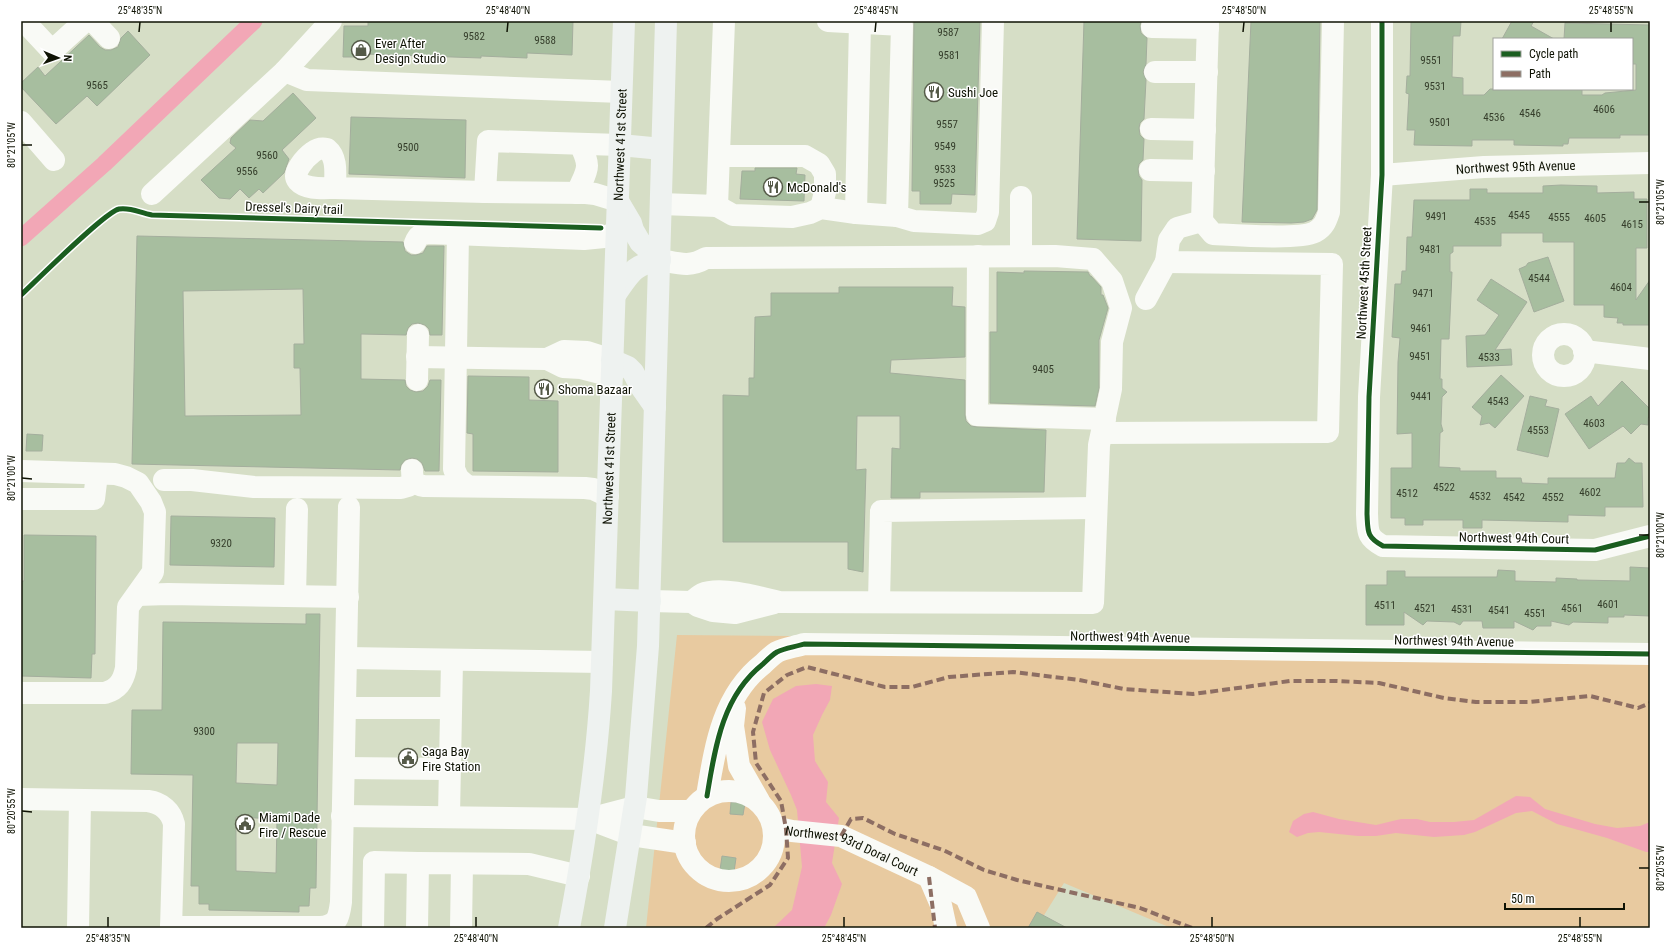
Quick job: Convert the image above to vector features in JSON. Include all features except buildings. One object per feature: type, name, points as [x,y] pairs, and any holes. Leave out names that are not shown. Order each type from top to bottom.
[{"type":"main road","name":"Northwest 41st Street","points":[[569,928],[589,819],[598,739],[605,599],[624,21]]},
{"type":"main road","points":[[615,928],[635,807],[645,702],[650,601],[666,21]]},
{"type":"main road","points":[[620,145],[662,148]]},
{"type":"main road","points":[[618,201],[640,242],[660,260]]},
{"type":"main road","points":[[615,295],[638,266],[660,260]]},
{"type":"main road","points":[[612,368],[628,367],[633,372],[640,387],[655,407]]},
{"type":"main road","points":[[605,599],[650,601]]},
{"type":"street","points":[[24,21],[52,51],[85,21]]},
{"type":"street","points":[[93,21],[109,38]]},
{"type":"street","points":[[152,194],[285,71],[331,21]]},
{"type":"street","points":[[717,206],[724,21]]},
{"type":"street","points":[[828,21],[898,24],[902,26],[897,216]]},
{"type":"street","points":[[661,204],[717,206],[734,215],[792,217],[810,213],[821,208],[856,213],[897,216],[914,221],[978,224],[985,221],[988,212],[993,21]]},
{"type":"street","points":[[1152,27],[1208,24],[1202,221],[1213,234],[1297,236],[1315,232],[1325,225],[1329,212],[1333,21]]},
{"type":"street","name":"Northwest 45th Street","points":[[1378,543],[1372,539],[1368,533],[1367,514],[1369,397],[1382,175],[1382,21]]},
{"type":"street","points":[[856,213],[860,22]]},
{"type":"street","points":[[285,71],[307,80],[621,92]]},
{"type":"street","points":[[1155,72],[1207,72]]},
{"type":"street","points":[[21,122],[54,160]]},
{"type":"street","points":[[1151,129],[1205,130]]},
{"type":"street","points":[[485,192],[488,142],[620,145]]},
{"type":"street","points":[[577,193],[585,178],[588,168],[585,155],[580,144]]},
{"type":"street","points":[[719,156],[805,156],[819,164],[825,174],[825,192],[821,208]]},
{"type":"street","name":"Northwest 95th Avenue","points":[[1382,175],[1484,167],[1650,164]]},
{"type":"street","points":[[1150,170],[1204,171]]},
{"type":"street","points":[[335,188],[577,193],[595,194],[618,201]]},
{"type":"street","points":[[1021,196],[1021,256]]},
{"type":"street","points":[[1146,299],[1166,262],[1170,240],[1177,228],[1202,221]]},
{"type":"street","points":[[415,242],[417,237],[422,234],[584,239],[604,237],[617,232]]},
{"type":"street","points":[[458,234],[454,469],[458,478],[467,486]]},
{"type":"street","points":[[978,256],[977,415],[1103,426],[1328,432],[1332,264],[1166,262]]},
{"type":"street","points":[[650,601],[692,602],[698,606],[713,611],[735,613],[779,602],[1093,603],[1099,445],[1111,389],[1112,342],[1121,308],[1112,281],[1093,259],[1055,256],[706,258],[696,264],[681,264],[660,260]]},
{"type":"street","points":[[417,380],[418,335]]},
{"type":"street","points":[[417,357],[547,359],[564,351],[587,352],[612,368]]},
{"type":"street","points":[[1584,351],[1650,359]]},
{"type":"street","points":[[21,471],[120,475],[132,479],[143,489],[153,506],[155,519],[153,572],[128,607],[126,668],[124,678],[120,685],[105,693],[21,693]]},
{"type":"street","points":[[21,499],[94,499],[97,474]]},
{"type":"street","points":[[164,480],[192,480],[262,487],[401,488],[408,486],[413,476],[418,485],[424,486],[585,488],[600,491],[608,496]]},
{"type":"street","points":[[21,799],[152,802],[161,805],[168,811],[174,824],[171,928],[314,927],[332,924],[338,918],[341,902],[349,507]]},
{"type":"street","points":[[879,602],[881,511],[1096,508]]},
{"type":"street","points":[[296,596],[297,509]]},
{"type":"street","name":"Northwest 94th Court","points":[[1378,543],[1383,546],[1595,550],[1650,536]]},
{"type":"street","points":[[137,595],[348,596]]},
{"type":"street","name":"Northwest 94th Avenue","points":[[707,796],[714,755],[724,718],[737,690],[756,669],[777,652],[804,644],[1650,654]]},
{"type":"street","points":[[346,658],[452,661],[602,662]]},
{"type":"street","points":[[449,816],[452,661]]},
{"type":"street","points":[[737,690],[733,726],[739,766],[759,801],[783,829],[774,842],[770,856],[761,868],[748,877],[734,881],[719,880],[705,874],[694,864],[687,851],[685,843],[684,836],[686,821],[691,811],[707,796],[717,792],[732,790],[746,794],[759,801]]},
{"type":"street","points":[[345,708],[451,708]]},
{"type":"street","points":[[344,768],[449,769]]},
{"type":"street","points":[[78,928],[80,800]]},
{"type":"street","points":[[342,816],[449,816],[589,819],[635,807],[659,811],[691,811]]},
{"type":"street","points":[[589,819],[631,835],[685,843]]},
{"type":"street","name":"Northwest 93rd Doral Court","points":[[783,829],[841,836],[929,878],[966,897],[979,928]]},
{"type":"street","points":[[373,928],[374,862],[529,864],[579,876]]},
{"type":"street","points":[[417,928],[418,863]]},
{"type":"street","points":[[461,928],[462,864]]},
{"type":"street","name":"Northwest 93rd Doral Court","points":[[929,878],[941,905],[946,928]]},
{"type":"shaded area","points":[[677,635],[1358,641],[1650,648],[1650,928],[1171,928],[1064,883],[1036,928],[646,928]]},
{"type":"shaded area","points":[[816,684],[832,686],[830,700],[813,735],[815,761],[828,782],[826,802],[839,818],[832,863],[842,884],[831,915],[824,928],[773,928],[792,910],[802,867],[797,810],[770,750],[762,722],[773,699],[796,686]]},
{"type":"shaded area","points":[[1516,796],[1530,797],[1545,809],[1595,824],[1617,828],[1640,826],[1650,822],[1650,852],[1557,824],[1532,811],[1516,813],[1475,832],[1464,835],[1434,837],[1396,833],[1376,836],[1358,836],[1319,832],[1308,833],[1297,837],[1289,832],[1293,821],[1304,814],[1313,812],[1339,819],[1376,825],[1401,819],[1417,819],[1430,822],[1474,820]]},
{"type":"waterway","points":[[21,238],[104,164],[254,21]]},
{"type":"marked path","points":[[706,928],[717,919],[770,885],[788,858],[786,829],[781,801],[756,763],[753,732],[764,693],[787,675],[807,667],[885,687],[912,687],[949,677],[1013,672],[1079,680],[1124,689],[1193,694],[1290,681],[1336,681],[1379,683],[1444,698],[1476,702],[1530,702],[1590,696],[1638,708],[1650,703]]},
{"type":"marked path","points":[[841,836],[851,819],[863,818],[895,834],[943,850],[984,870],[1017,880],[1140,908],[1192,928]]},
{"type":"marked path","points":[[929,877],[935,928]]},
{"type":"cycle path","points":[[1382,21],[1382,175],[1369,397],[1367,514],[1369,533],[1373,540],[1383,546],[1595,550],[1650,536]]},
{"type":"cycle path","name":"Dressel's Dairy trail","points":[[21,295],[86,234],[111,213],[119,209],[132,209],[152,215],[601,228]]},
{"type":"cycle path","points":[[707,796],[717,742],[729,707],[738,691],[749,677],[775,653],[783,649],[804,644],[1650,654]]},
{"type":"place","name":"Ever After Design Studio","points":[[361,50]]},
{"type":"place","name":"Sushi Joe","points":[[934,92]]},
{"type":"place","name":"McDonald's","points":[[773,187]]},
{"type":"place","name":"Shoma Bazaar","points":[[544,389]]},
{"type":"place","name":"Saga Bay Fire Station","points":[[408,758]]},
{"type":"place","name":"Miami Dade Fire / Rescue","points":[[245,824]]}]
